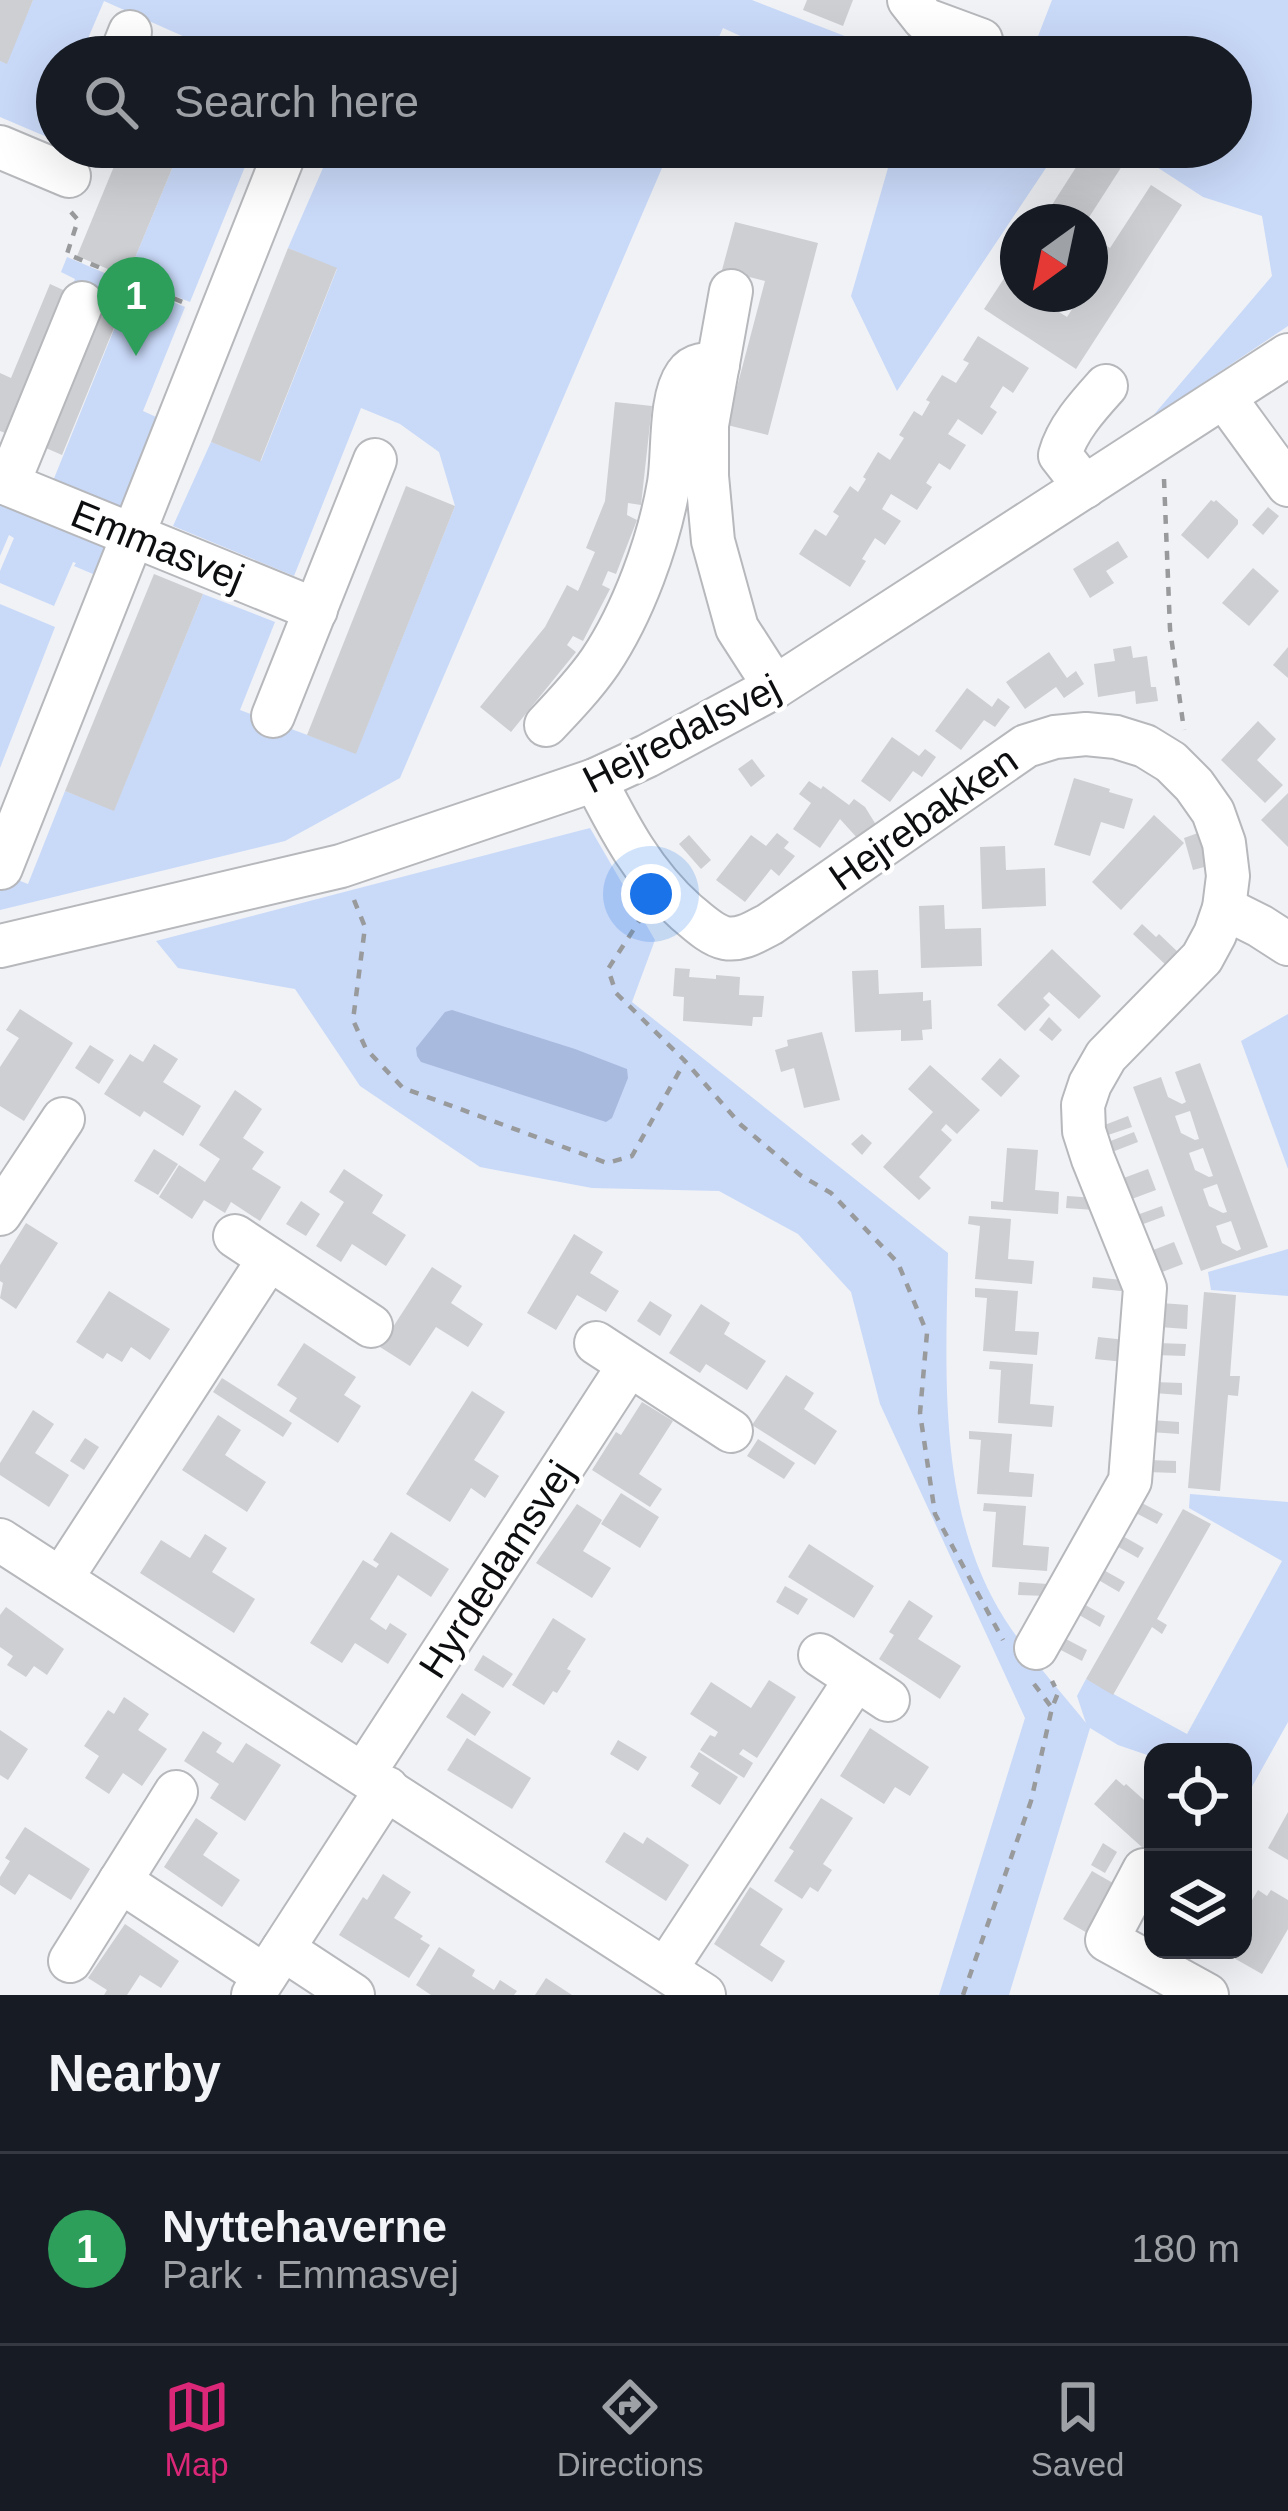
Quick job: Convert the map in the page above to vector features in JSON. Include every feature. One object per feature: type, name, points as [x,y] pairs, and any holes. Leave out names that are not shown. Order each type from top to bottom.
[{"type":"street","points":[[909,0],[924,19],[970,36]]},
{"type":"street","points":[[3,157],[36,165]]},
{"type":"street","points":[[1,868],[278,168]]},
{"type":"street","points":[[731,291],[707,425],[713,541],[737,628],[775,687]]},
{"type":"street","points":[[4,483],[82,303]]},
{"type":"street","name":"Hejredalsvej","points":[[0,946],[340,866],[595,780],[775,687],[1288,355]]},
{"type":"street","points":[[546,724],[602,659],[657,538],[670,482],[682,380],[702,364],[718,365]]},
{"type":"street","points":[[1085,488],[1060,454],[1087,407],[1106,386]]},
{"type":"street","points":[[1224,397],[1288,485]]},
{"type":"street","points":[[274,716],[375,460]]},
{"type":"street","name":"Emmasvej","points":[[4,483],[316,610]]},
{"type":"street","name":"Hejrebakken","points":[[595,780],[624,836],[660,889],[702,926],[724,938],[746,937],[770,924],[1026,746],[1055,736],[1116,737],[1145,746],[1195,785],[1213,812],[1224,843],[1228,876],[1215,934],[1202,958],[1106,1056],[1083,1105],[1084,1131],[1093,1159],[1145,1288],[1130,1481],[1024,1658]]},
{"type":"street","points":[[1224,908],[1288,944]]},
{"type":"street","points":[[0,1214],[63,1119]]},
{"type":"street","points":[[61,1580],[252,1247],[371,1326]]},
{"type":"street","name":"Hyrdedamsvej","points":[[267,1973],[612,1354],[731,1431]]},
{"type":"street","points":[[0,1540],[704,1995]]},
{"type":"street","points":[[666,1969],[872,1689],[820,1655]]},
{"type":"street","points":[[70,1961],[176,1792]]},
{"type":"street","points":[[1144,1870],[1107,1940],[1207,1995]]},
{"type":"street","points":[[120,1881],[267,1973],[353,1995]]},
{"type":"path","points":[[70,174],[78,220],[67,254],[218,316]]},
{"type":"path","points":[[1146,446],[1164,468],[1170,629],[1184,724],[1182,746],[1171,762]]},
{"type":"path","points":[[340,866],[365,928],[353,1020],[366,1049],[403,1088],[608,1163],[632,1156],[685,1061]]},
{"type":"path","points":[[660,889],[608,969],[616,992],[741,1125],[800,1175],[832,1192],[898,1263],[926,1333],[920,1413],[935,1514],[1052,1708],[1031,1801],[963,1995]]},
{"type":"shaded area","points":[[33,0],[752,0],[845,36],[740,36],[723,28],[719,36],[183,36],[104,1],[89,36],[36,36],[36,132],[0,117],[0,61],[6,63]]},
{"type":"shaded area","points":[[1052,0],[1288,0],[1288,326],[1151,418],[1272,276],[1262,216],[1203,197],[1158,168],[1252,168],[1252,36],[1038,36]]},
{"type":"shaded area","points":[[172,168],[244,168],[190,302],[127,277]]},
{"type":"shaded area","points":[[323,168],[662,168],[400,778],[285,841],[0,910],[0,873],[28,884],[65,791],[114,810],[203,594],[275,622],[240,710],[356,753],[455,506],[439,452],[400,424],[361,408],[294,576],[173,526],[211,442],[261,461],[337,269],[288,248]]},
{"type":"shaded area","points":[[888,168],[1046,168],[1022,204],[1000,204],[1000,237],[897,391],[851,296]]},
{"type":"shaded area","points":[[67,257],[185,307],[143,411],[167,422],[125,509],[53,481],[121,312],[70,290],[75,279],[61,272]]},
{"type":"shaded area","points":[[0,500],[109,544],[105,579],[73,562],[54,606],[0,583],[14,538],[9,535],[0,556]]},
{"type":"shaded area","points":[[0,604],[55,627],[0,768]]},
{"type":"shaded area","points":[[590,828],[655,940],[632,1002],[948,1253],[949,1428],[962,1515],[975,1557],[1002,1614],[1086,1723],[1077,1696],[1086,1679],[1187,1734],[1282,1561],[1189,1508],[1190,1494],[1288,1502],[1288,1722],[1252,1787],[1252,1743],[1144,1743],[1144,1754],[1090,1728],[1009,1995],[939,1995],[1025,1718],[880,1404],[851,1292],[798,1234],[719,1191],[592,1188],[480,1167],[360,1086],[295,989],[178,968],[156,941]]},
{"type":"shaded area","points":[[452,1010],[627,1069],[612,1118],[606,1122],[421,1062],[416,1048],[445,1012]]},
{"type":"shaded area","points":[[1288,1014],[1288,1169],[1241,1041]]},
{"type":"shaded area","points":[[1288,1249],[1288,1296],[1211,1290],[1208,1272]]},
{"type":"building","points":[[0,0],[33,0],[7,64],[0,61]]},
{"type":"building","points":[[807,0],[853,0],[843,26],[803,10]]},
{"type":"building","points":[[113,168],[172,168],[127,277],[77,256]]},
{"type":"building","points":[[1076,168],[1121,168],[1098,204],[1053,204]]},
{"type":"building","points":[[1151,185],[1182,205],[1076,369],[984,309],[1000,285],[1000,312],[1059,312],[1067,317],[1070,312],[1108,312],[1110,248]]},
{"type":"building","points":[[735,222],[818,243],[768,435],[727,425],[765,281],[722,270]]},
{"type":"building","points":[[288,248],[337,268],[260,462],[211,442]]},
{"type":"building","points":[[50,284],[72,294],[13,436],[0,431],[0,373],[11,378]]},
{"type":"building","points":[[97,304],[120,313],[62,455],[39,445]]},
{"type":"building","points":[[978,336],[1029,368],[1013,393],[1003,386],[990,407],[997,412],[982,435],[958,419],[948,434],[966,445],[950,470],[939,463],[926,483],[932,487],[917,510],[891,494],[882,509],[901,521],[885,545],[875,538],[850,587],[799,554],[815,529],[826,536],[839,516],[833,512],[850,486],[858,492],[878,452],[890,460],[904,438],[899,435],[914,411],[922,416],[942,375],[956,383]]},
{"type":"building","points":[[615,402],[652,406],[641,505],[628,503],[627,515],[637,520],[616,574],[608,571],[602,585],[610,589],[583,641],[573,636],[567,645],[576,652],[511,732],[480,707],[545,627],[567,585],[578,591],[595,552],[586,548],[605,501]]},
{"type":"building","points":[[406,486],[455,506],[356,754],[307,735]]},
{"type":"building","points":[[1211,500],[1238,524],[1208,559],[1181,535]]},
{"type":"building","points":[[1268,507],[1279,516],[1263,535],[1252,525]]},
{"type":"building","points":[[1118,541],[1128,557],[1106,571],[1114,583],[1090,598],[1073,569]]},
{"type":"building","points":[[1253,568],[1279,591],[1249,626],[1222,603]]},
{"type":"building","points":[[154,574],[203,594],[114,811],[65,791]]},
{"type":"building","points":[[1131,646],[1133,658],[1147,656],[1158,701],[1136,704],[1135,691],[1098,697],[1094,664],[1115,661],[1113,649]]},
{"type":"building","points":[[1288,647],[1288,678],[1273,665]]},
{"type":"building","points":[[1049,652],[1067,678],[1076,671],[1084,684],[1064,698],[1056,687],[1025,709],[1006,682]]},
{"type":"building","points":[[967,688],[992,707],[998,698],[1010,707],[995,727],[984,720],[961,750],[935,731]]},
{"type":"building","points":[[1258,721],[1276,739],[1257,760],[1283,785],[1265,803],[1221,760]]},
{"type":"building","points":[[892,737],[919,756],[925,749],[936,757],[922,777],[913,771],[890,802],[861,781]]},
{"type":"building","points":[[752,759],[765,776],[751,787],[738,769]]},
{"type":"building","points":[[1074,778],[1133,799],[1124,829],[1101,822],[1090,856],[1054,845]]},
{"type":"building","points":[[809,781],[849,805],[854,799],[878,828],[859,840],[840,819],[820,848],[793,829],[811,803],[799,794]]},
{"type":"building","points":[[1288,793],[1288,847],[1261,820]]},
{"type":"building","points":[[1154,815],[1184,843],[1121,910],[1092,882]]},
{"type":"building","points":[[777,833],[789,842],[784,848],[795,856],[779,876],[771,869],[745,902],[716,880],[751,835],[766,846]]},
{"type":"building","points":[[1198,833],[1208,866],[1193,870],[1184,838]]},
{"type":"building","points":[[689,835],[711,860],[701,869],[679,844]]},
{"type":"building","points":[[1005,846],[1006,870],[1045,868],[1046,906],[982,909],[980,847]]},
{"type":"building","points":[[944,905],[945,929],[981,928],[982,966],[921,968],[919,906]]},
{"type":"building","points":[[1142,924],[1180,954],[1168,967],[1133,934]]},
{"type":"building","points":[[1052,949],[1101,996],[1079,1019],[1049,992],[1043,998],[1050,1005],[1025,1031],[997,1005]]},
{"type":"building","points":[[675,968],[690,969],[689,977],[740,977],[739,995],[764,996],[762,1017],[753,1017],[752,1026],[683,1021],[684,997],[673,996]]},
{"type":"building","points":[[878,970],[879,994],[923,992],[923,1001],[931,1000],[932,1029],[922,1030],[923,1040],[901,1041],[901,1030],[855,1032],[852,971]]},
{"type":"building","points":[[20,1009],[73,1043],[24,1121],[0,1106],[0,1067],[19,1038],[6,1030]]},
{"type":"building","points":[[1049,1017],[1062,1030],[1052,1041],[1039,1030]]},
{"type":"building","points":[[822,1032],[840,1100],[804,1108],[794,1068],[781,1072],[775,1050],[788,1046],[787,1040]]},
{"type":"building","points":[[154,1044],[178,1059],[163,1082],[201,1106],[183,1136],[144,1111],[140,1117],[104,1094],[130,1054],[143,1062]]},
{"type":"building","points":[[90,1045],[114,1060],[99,1084],[75,1068]]},
{"type":"building","points":[[1000,1058],[1020,1076],[1001,1097],[981,1079]]},
{"type":"building","points":[[1200,1063],[1268,1247],[1201,1271],[1133,1087],[1161,1077],[1168,1097],[1182,1104],[1186,1102],[1175,1072]],"holes":[[[1190,1111],[1199,1139],[1181,1133],[1175,1116]],[[1203,1148],[1213,1176],[1195,1170],[1189,1153]],[[1217,1184],[1227,1212],[1209,1206],[1203,1189]],[[1231,1221],[1241,1249],[1222,1243],[1216,1226]]]},
{"type":"building","points":[[930,1065],[980,1110],[957,1134],[946,1124],[941,1130],[952,1140],[919,1177],[931,1188],[919,1200],[883,1167],[933,1112],[908,1089]]},
{"type":"building","points":[[235,1090],[262,1109],[243,1138],[264,1152],[252,1169],[281,1187],[260,1221],[231,1202],[225,1213],[204,1200],[192,1219],[159,1197],[179,1165],[205,1182],[220,1159],[199,1145]]},
{"type":"building","points":[[1128,1116],[1132,1127],[1105,1136],[1102,1126]]},
{"type":"building","points":[[1134,1132],[1138,1142],[1112,1152],[1108,1142]]},
{"type":"building","points":[[862,1134],[872,1143],[862,1155],[851,1144]]},
{"type":"building","points":[[1007,1148],[1038,1150],[1035,1190],[1059,1192],[1058,1214],[991,1209],[991,1201],[1003,1202]]},
{"type":"building","points":[[154,1149],[178,1164],[158,1195],[134,1181]]},
{"type":"building","points":[[344,1169],[383,1195],[372,1213],[406,1235],[386,1266],[352,1244],[341,1262],[316,1246],[344,1202],[329,1192]]},
{"type":"building","points":[[1148,1169],[1156,1190],[1129,1200],[1121,1179]]},
{"type":"building","points":[[1067,1196],[1096,1198],[1094,1210],[1066,1208]]},
{"type":"building","points":[[301,1201],[320,1214],[306,1236],[286,1224]]},
{"type":"building","points":[[1162,1206],[1165,1216],[1138,1226],[1134,1216]]},
{"type":"building","points":[[969,1216],[1011,1219],[1008,1259],[1034,1261],[1032,1284],[975,1279],[980,1226],[968,1224]]},
{"type":"building","points":[[26,1223],[58,1243],[16,1309],[0,1298],[0,1265]]},
{"type":"building","points":[[574,1234],[603,1252],[590,1273],[619,1291],[606,1312],[577,1295],[556,1330],[527,1313]]},
{"type":"building","points":[[1174,1242],[1183,1264],[1157,1274],[1148,1252]]},
{"type":"building","points":[[432,1267],[462,1286],[451,1303],[483,1324],[468,1347],[436,1327],[410,1366],[380,1347]]},
{"type":"building","points":[[1093,1277],[1122,1280],[1121,1291],[1092,1288]]},
{"type":"building","points":[[975,1288],[1018,1291],[1015,1331],[1039,1332],[1037,1355],[983,1351],[987,1298],[975,1297]]},
{"type":"building","points":[[109,1291],[170,1329],[150,1360],[131,1347],[122,1362],[107,1353],[103,1359],[76,1342]]},
{"type":"building","points":[[1204,1292],[1236,1295],[1230,1376],[1240,1376],[1238,1396],[1228,1395],[1220,1491],[1188,1488]]},
{"type":"building","points":[[650,1301],[672,1315],[660,1336],[637,1321]]},
{"type":"building","points":[[1161,1303],[1188,1305],[1187,1329],[1159,1327]]},
{"type":"building","points":[[701,1304],[730,1323],[724,1334],[766,1361],[747,1390],[706,1364],[700,1373],[669,1353]]},
{"type":"building","points":[[1098,1337],[1126,1340],[1124,1362],[1095,1359]]},
{"type":"building","points":[[304,1343],[356,1377],[344,1395],[361,1406],[338,1443],[289,1411],[297,1398],[277,1385]]},
{"type":"building","points":[[1157,1343],[1186,1344],[1185,1356],[1156,1355]]},
{"type":"building","points":[[990,1361],[1033,1364],[1030,1404],[1054,1406],[1052,1427],[998,1423],[1001,1370],[989,1369]]},
{"type":"building","points":[[786,1375],[814,1393],[804,1409],[837,1431],[815,1465],[752,1425]]},
{"type":"building","points":[[222,1378],[292,1423],[283,1437],[213,1392]]},
{"type":"building","points":[[1154,1382],[1182,1383],[1182,1395],[1153,1393]]},
{"type":"building","points":[[472,1391],[505,1412],[474,1460],[499,1476],[485,1498],[471,1488],[450,1522],[406,1494]]},
{"type":"building","points":[[642,1402],[673,1421],[639,1474],[662,1489],[650,1507],[592,1470]]},
{"type":"building","points":[[33,1410],[54,1424],[35,1453],[69,1475],[49,1507],[0,1475],[0,1463]]},
{"type":"building","points":[[218,1415],[241,1430],[225,1455],[266,1482],[247,1512],[182,1470]]},
{"type":"building","points":[[1151,1420],[1179,1422],[1179,1434],[1150,1432]]},
{"type":"building","points":[[969,1431],[1012,1434],[1009,1472],[1034,1474],[1032,1497],[977,1494],[981,1440],[969,1439]]},
{"type":"building","points":[[85,1438],[99,1447],[84,1470],[70,1461]]},
{"type":"building","points":[[758,1439],[795,1463],[784,1479],[747,1456]]},
{"type":"building","points":[[1148,1460],[1176,1461],[1176,1473],[1147,1472]]},
{"type":"building","points":[[621,1493],[659,1517],[640,1548],[601,1524]]},
{"type":"building","points":[[1138,1501],[1163,1514],[1157,1524],[1132,1511]]},
{"type":"building","points":[[984,1503],[1026,1506],[1023,1545],[1049,1547],[1047,1571],[992,1567],[996,1512],[983,1511]]},
{"type":"building","points":[[577,1504],[602,1520],[583,1551],[611,1568],[592,1598],[536,1563]]},
{"type":"building","points":[[1183,1509],[1211,1524],[1157,1619],[1167,1625],[1162,1634],[1152,1627],[1113,1695],[1086,1679]]},
{"type":"building","points":[[391,1532],[449,1569],[431,1597],[398,1575],[370,1619],[386,1630],[390,1623],[407,1634],[388,1664],[355,1643],[342,1663],[310,1643],[363,1560],[376,1568],[379,1564],[373,1560]]},
{"type":"building","points":[[205,1534],[227,1548],[212,1572],[255,1599],[234,1633],[140,1573],[161,1540],[190,1558]]},
{"type":"building","points":[[1119,1534],[1144,1548],[1138,1558],[1113,1544]]},
{"type":"building","points":[[809,1544],[874,1586],[854,1618],[788,1577]]},
{"type":"building","points":[[1100,1568],[1125,1582],[1119,1592],[1095,1578]]},
{"type":"building","points":[[1019,1582],[1048,1584],[1047,1596],[1018,1595]]},
{"type":"building","points":[[785,1586],[808,1599],[798,1615],[776,1602]]},
{"type":"building","points":[[909,1600],[933,1616],[918,1639],[961,1666],[940,1699],[879,1659]]},
{"type":"building","points":[[1080,1602],[1105,1616],[1100,1627],[1074,1612]]},
{"type":"building","points":[[6,1607],[64,1649],[47,1675],[34,1666],[26,1677],[7,1665],[13,1656],[0,1647],[0,1615]]},
{"type":"building","points":[[553,1618],[586,1639],[557,1693],[553,1691],[544,1705],[512,1685]]},
{"type":"building","points":[[1062,1637],[1087,1650],[1082,1661],[1057,1648]]},
{"type":"building","points":[[483,1655],[513,1674],[503,1688],[474,1670]]},
{"type":"building","points":[[769,1680],[796,1697],[757,1758],[743,1749],[739,1754],[753,1763],[744,1778],[700,1750],[718,1732],[690,1714],[711,1682],[751,1708]]},
{"type":"building","points":[[462,1693],[491,1712],[475,1736],[446,1717]]},
{"type":"building","points":[[124,1697],[149,1714],[138,1730],[167,1749],[142,1786],[123,1773],[109,1794],[85,1778],[99,1756],[84,1746],[108,1710],[114,1714]]},
{"type":"building","points":[[870,1728],[929,1767],[910,1796],[895,1787],[884,1804],[840,1776]]},
{"type":"building","points":[[0,1730],[28,1749],[8,1780],[0,1775]]},
{"type":"building","points":[[203,1731],[222,1743],[216,1752],[233,1763],[246,1743],[281,1765],[245,1821],[210,1798],[219,1784],[184,1761]]},
{"type":"building","points":[[467,1738],[531,1778],[512,1809],[447,1770]]},
{"type":"building","points":[[618,1740],[647,1757],[638,1771],[610,1754]]},
{"type":"building","points":[[699,1752],[738,1777],[720,1805],[691,1786],[699,1773],[690,1767]]},
{"type":"building","points":[[1116,1779],[1144,1800],[1144,1849],[1094,1804]]},
{"type":"building","points":[[821,1798],[853,1818],[823,1864],[832,1870],[818,1892],[810,1887],[802,1899],[774,1881]]},
{"type":"building","points":[[1288,1812],[1288,1860],[1268,1848]]},
{"type":"building","points":[[196,1818],[218,1833],[203,1855],[240,1880],[222,1907],[164,1867]]},
{"type":"building","points":[[25,1827],[90,1869],[71,1900],[29,1874],[15,1895],[0,1885],[10,1861],[5,1858]]},
{"type":"building","points":[[624,1832],[643,1844],[647,1837],[689,1865],[666,1901],[605,1862]]},
{"type":"building","points":[[1103,1843],[1117,1852],[1105,1873],[1091,1865]]},
{"type":"building","points":[[1092,1871],[1125,1890],[1096,1938],[1063,1919]]},
{"type":"building","points":[[383,1874],[411,1892],[394,1918],[430,1945],[409,1978],[339,1935]]},
{"type":"building","points":[[750,1887],[783,1909],[760,1945],[785,1961],[772,1982],[714,1944]]},
{"type":"building","points":[[1258,1890],[1267,1896],[1271,1890],[1288,1900],[1288,1929],[1262,1974],[1236,1959],[1252,1959],[1252,1900]]},
{"type":"building","points":[[125,1924],[179,1961],[161,1988],[140,1975],[127,1995],[104,1995],[107,1990],[88,1978]]},
{"type":"building","points":[[439,1947],[475,1970],[472,1976],[494,1990],[500,1980],[517,1991],[514,1995],[431,1995],[416,1985]]},
{"type":"building","points":[[546,1978],[572,1995],[535,1995]]},
{"type":"place","name":"Nyttehaverne","points":[[136,356]]}]
